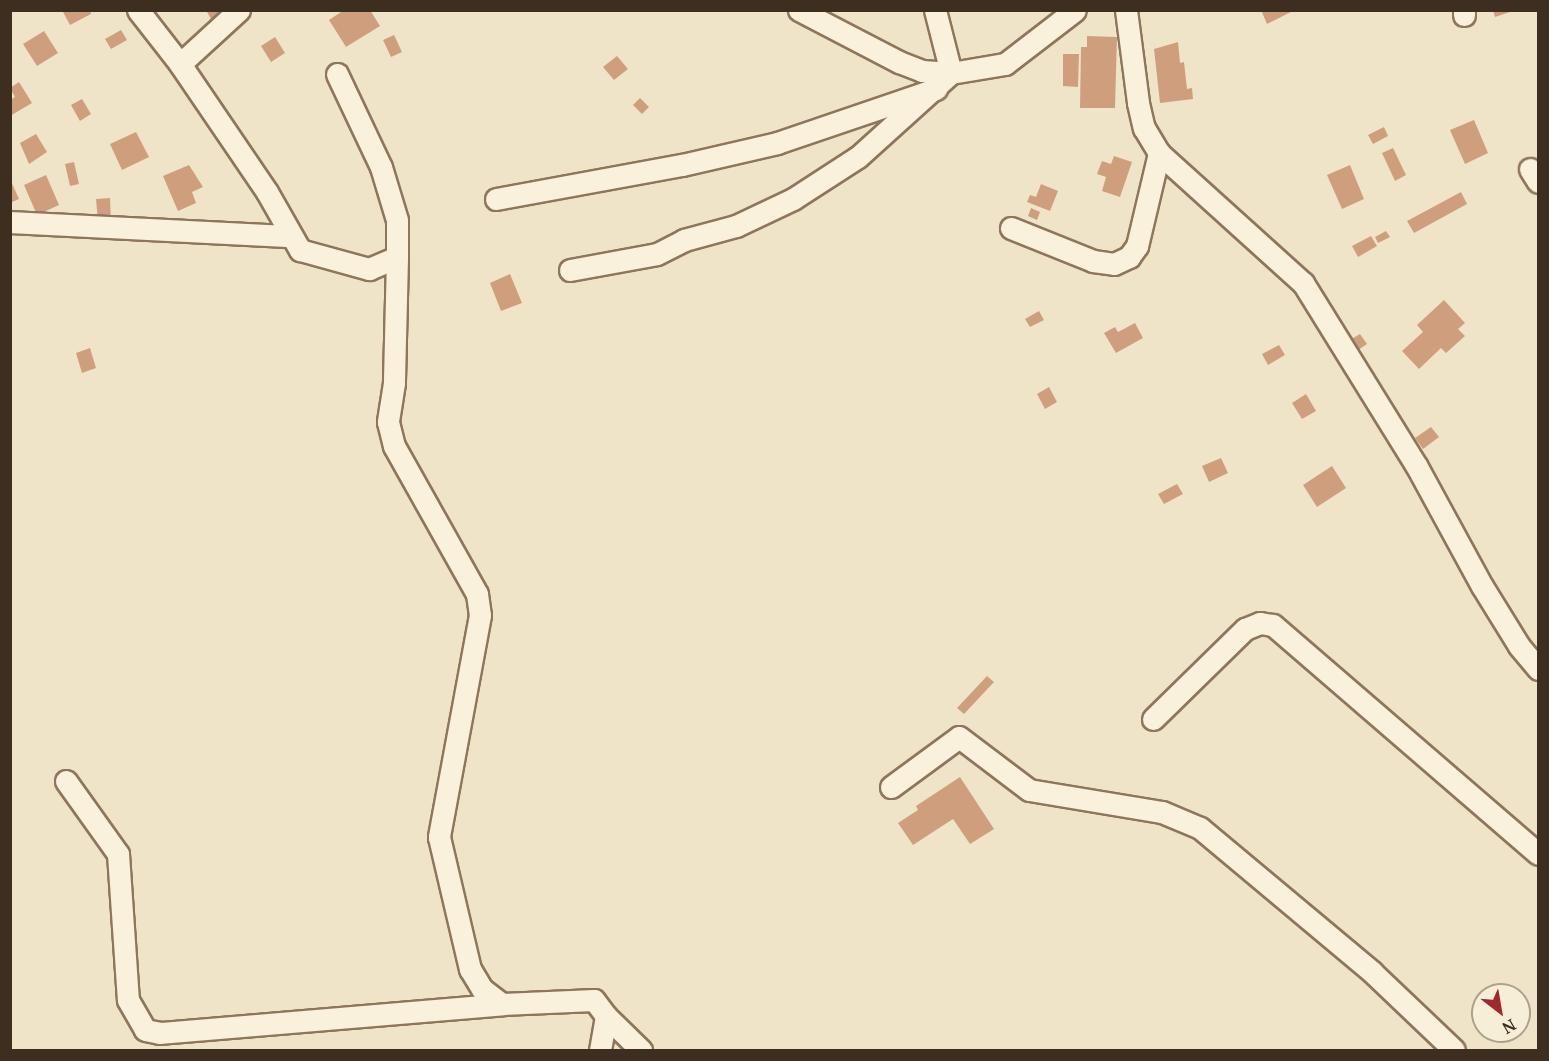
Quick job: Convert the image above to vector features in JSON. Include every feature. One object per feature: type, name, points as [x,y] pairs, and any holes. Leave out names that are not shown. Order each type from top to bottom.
[{"type":"street","points":[[138,10],[180,64],[267,192],[300,250],[346,265],[369,269],[397,256]]},
{"type":"street","points":[[180,64],[239,10]]},
{"type":"street","points":[[799,10],[899,62],[922,71],[951,74],[1005,64],[1075,10]]},
{"type":"street","points":[[935,10],[951,74]]},
{"type":"street","points":[[1126,10],[1138,103],[1144,128],[1159,153],[1303,283],[1416,465],[1482,586],[1519,646],[1539,669]]},
{"type":"street","points":[[337,74],[381,167],[397,220],[394,384],[388,422],[394,446],[477,594],[480,615],[439,837],[470,969],[482,989],[502,1004]]},
{"type":"street","points":[[570,270],[657,254],[684,240],[736,226],[793,199],[858,157],[951,74]]},
{"type":"street","points":[[496,199],[682,165],[777,143],[936,88]]},
{"type":"street","points":[[1011,228],[1093,261],[1114,264],[1129,257],[1137,246],[1159,153]]},
{"type":"street","points":[[10,222],[291,236]]},
{"type":"street","points":[[1153,719],[1245,629],[1260,623],[1273,625],[1539,854]]},
{"type":"street","points":[[891,787],[959,737],[1029,790],[1162,812],[1200,828],[1372,972],[1454,1050]]},
{"type":"street","points":[[66,781],[118,854],[128,1000],[145,1030],[160,1033],[502,1004],[594,1000],[606,1016],[641,1050]]},
{"type":"street","points":[[600,1050],[606,1016]]},
{"type":"building","points":[[62,10],[90,10],[91,14],[70,25]]},
{"type":"building","points":[[206,10],[223,10],[212,21]]},
{"type":"building","points":[[344,10],[370,10],[380,26],[346,47],[329,20]]},
{"type":"building","points":[[1261,10],[1295,10],[1267,24]]},
{"type":"building","points":[[1493,10],[1513,10],[1513,11],[1495,17]]},
{"type":"building","points":[[121,30],[127,40],[111,49],[105,39]]},
{"type":"building","points":[[44,31],[58,53],[37,66],[23,44]]},
{"type":"building","points":[[394,35],[402,52],[391,57],[383,40]]},
{"type":"building","points":[[1087,36],[1117,37],[1115,108],[1080,108],[1081,47],[1087,47]]},
{"type":"building","points":[[275,37],[285,53],[271,62],[261,46]]},
{"type":"building","points":[[1178,42],[1180,63],[1184,62],[1187,89],[1192,88],[1193,99],[1160,103],[1154,49]]},
{"type":"building","points":[[1063,54],[1079,54],[1078,87],[1063,86]]},
{"type":"building","points":[[617,56],[628,69],[614,80],[603,67]]},
{"type":"building","points":[[19,82],[32,103],[10,116],[10,100],[15,97],[10,88]]},
{"type":"building","points":[[640,98],[649,107],[642,114],[633,105]]},
{"type":"building","points":[[82,99],[91,114],[80,121],[71,105]]},
{"type":"building","points":[[1474,120],[1488,153],[1465,164],[1450,130]]},
{"type":"building","points":[[1384,127],[1388,136],[1373,144],[1368,135]]},
{"type":"building","points":[[136,132],[149,157],[122,170],[110,144]]},
{"type":"building","points":[[36,134],[47,152],[29,164],[20,143]]},
{"type":"building","points":[[1393,148],[1406,175],[1395,181],[1382,153]]},
{"type":"building","points":[[1114,156],[1132,162],[1120,197],[1102,191],[1106,177],[1097,174],[1102,161],[1111,164]]},
{"type":"building","points":[[74,162],[79,184],[70,186],[65,164]]},
{"type":"building","points":[[189,165],[203,187],[192,192],[196,203],[178,211],[163,176]]},
{"type":"building","points":[[1350,165],[1364,199],[1342,209],[1327,175]]},
{"type":"building","points":[[46,175],[59,205],[37,215],[24,185]]},
{"type":"building","points":[[10,179],[19,199],[10,203]]},
{"type":"building","points":[[1041,184],[1058,191],[1050,211],[1027,202],[1030,195],[1036,197]]},
{"type":"building","points":[[1461,192],[1467,204],[1414,233],[1407,221]]},
{"type":"building","points":[[110,198],[111,222],[98,222],[96,199]]},
{"type":"building","points":[[1031,208],[1040,212],[1037,220],[1028,216]]},
{"type":"building","points":[[1386,231],[1390,237],[1378,243],[1375,237]]},
{"type":"building","points":[[1371,236],[1377,246],[1358,257],[1352,246]]},
{"type":"building","points":[[510,274],[522,303],[501,311],[490,283]]},
{"type":"building","points":[[1444,300],[1465,323],[1458,329],[1465,336],[1446,353],[1441,348],[1419,369],[1402,351],[1423,332],[1417,325]]},
{"type":"building","points":[[1039,311],[1044,320],[1030,327],[1025,319]]},
{"type":"building","points":[[1135,323],[1143,338],[1116,353],[1104,333],[1115,327],[1118,332]]},
{"type":"building","points":[[1360,334],[1367,344],[1358,350],[1350,340]]},
{"type":"building","points":[[1279,345],[1285,355],[1268,365],[1262,354]]},
{"type":"building","points":[[90,348],[96,368],[82,373],[76,353]]},
{"type":"building","points":[[1049,387],[1057,402],[1045,409],[1037,394]]},
{"type":"building","points":[[1306,394],[1316,411],[1302,419],[1292,403]]},
{"type":"building","points":[[1431,427],[1439,437],[1423,449],[1415,438]]},
{"type":"building","points":[[1221,458],[1228,473],[1209,482],[1202,466]]},
{"type":"building","points":[[1332,466],[1346,488],[1317,507],[1303,485]]},
{"type":"building","points":[[1177,484],[1183,494],[1164,504],[1158,494]]},
{"type":"building","points":[[987,676],[994,682],[964,714],[957,708]]},
{"type":"building","points":[[960,777],[994,829],[970,844],[953,819],[913,845],[898,823],[918,810],[916,806]]}]
